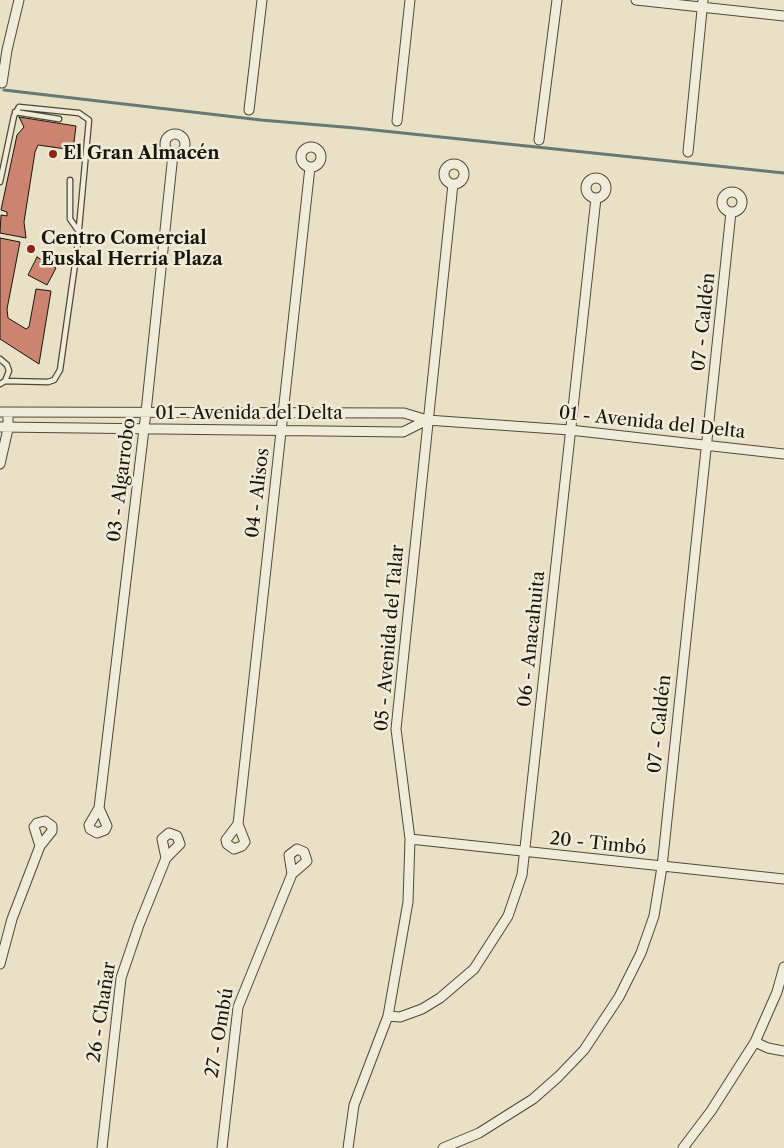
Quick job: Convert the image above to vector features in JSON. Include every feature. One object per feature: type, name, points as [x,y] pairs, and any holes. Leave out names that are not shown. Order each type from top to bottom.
[{"type":"street","points":[[2,83],[19,0]]},
{"type":"street","points":[[249,110],[262,0]]},
{"type":"street","points":[[397,121],[410,0]]},
{"type":"street","points":[[540,140],[557,0]]},
{"type":"street","points":[[636,0],[703,3],[784,16]]},
{"type":"street","points":[[688,152],[703,3]]},
{"type":"street","name":"03 - Algarrobo","points":[[99,808],[144,430],[173,154]]},
{"type":"street","name":"04 - Alisos","points":[[238,824],[310,167]]},
{"type":"street","name":"05 - Avenida del Talar","points":[[348,1148],[354,1105],[388,1016],[408,902],[410,839],[396,730],[453,184]]},
{"type":"street","name":"06 - Anacahuita","points":[[388,1016],[400,1017],[422,1009],[440,998],[474,969],[508,916],[518,889],[526,852],[596,198]]},
{"type":"street","name":"07 - Caldén","points":[[443,1148],[479,1133],[526,1104],[558,1077],[584,1050],[619,997],[640,953],[654,916],[662,867],[731,212]]},
{"type":"street","name":"01 - Avenida del Delta","points":[[3,412],[282,411],[404,413],[427,420],[570,430],[784,454]]},
{"type":"street","points":[[0,464],[3,412]]},
{"type":"street","name":"01 - Avenida del Delta","points":[[3,427],[403,432],[427,420]]},
{"type":"street","name":"20 - Timbó","points":[[410,839],[784,879]]},
{"type":"street","points":[[0,964],[12,919],[40,846]]},
{"type":"street","name":"26 - Chañar","points":[[102,1148],[121,978],[139,925],[166,858]]},
{"type":"street","name":"27 - Ombú","points":[[222,1148],[238,1008],[292,874]]},
{"type":"street","points":[[683,1148],[716,1104],[755,1042],[777,992],[784,967]]},
{"type":"street","points":[[755,1042],[768,1048],[784,1051]]},
{"type":"lane","points":[[0,182],[15,112],[22,105],[79,113],[90,120],[77,229],[76,260],[60,370],[54,380],[48,382],[2,382]]},
{"type":"lane","points":[[15,112],[59,119]]},
{"type":"lane","points":[[70,180],[70,219],[77,229]]},
{"type":"lane","points":[[0,359],[7,365],[9,371],[2,382]]},
{"type":"building","points":[[19,117],[76,126],[73,150],[38,145],[35,152],[24,222],[26,238],[0,233],[1,215],[7,216],[7,212],[1,210],[17,135],[24,127]]},
{"type":"building","points":[[0,238],[20,242],[7,309],[8,318],[26,329],[29,327],[36,289],[51,291],[39,364],[0,339]]},
{"type":"building","points":[[37,257],[56,268],[47,285],[28,275]]},
{"type":"waterway","points":[[4,90],[261,120],[355,128],[784,173]]},
{"type":"place","name":"El Gran Almacén","points":[[53,154]]},
{"type":"place","name":"Centro Comercial Euskal Herria Plaza","points":[[31,249]]}]
